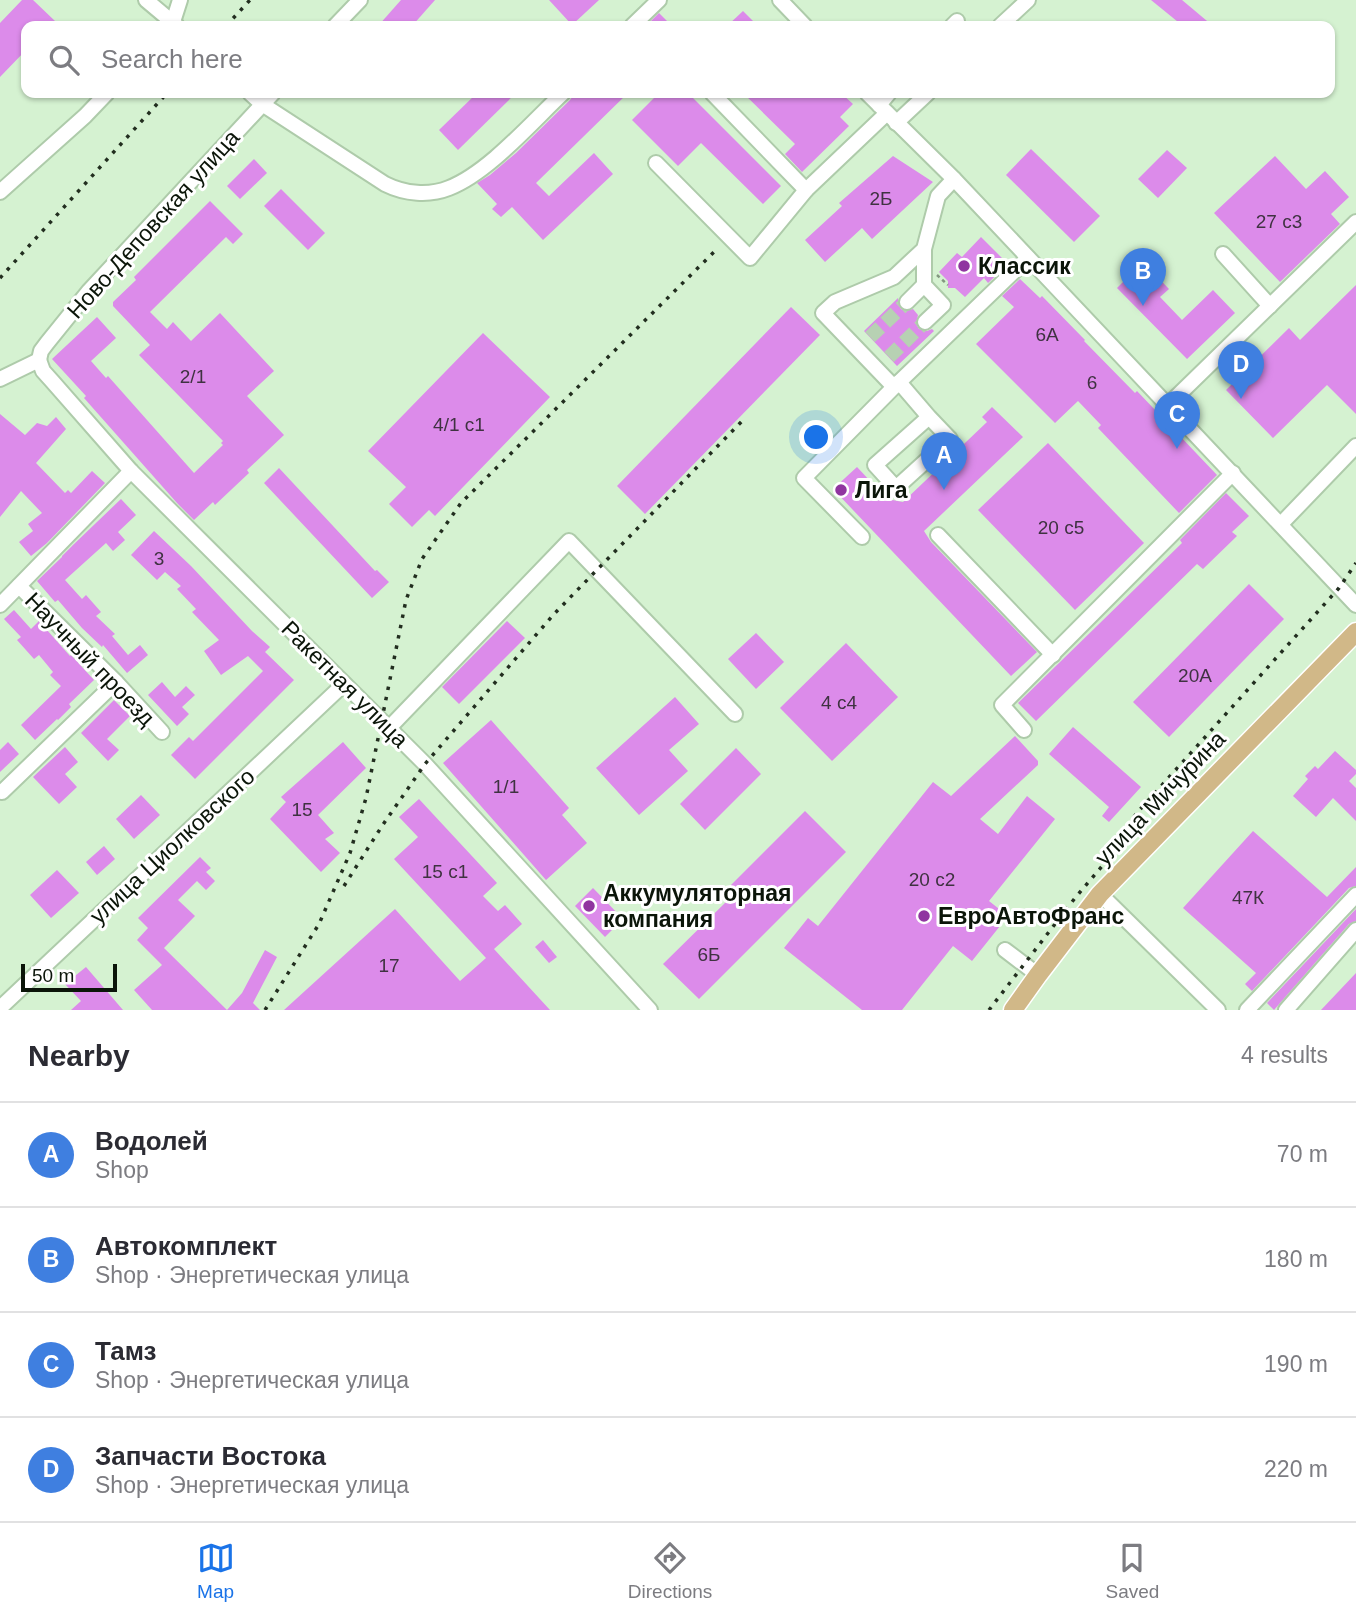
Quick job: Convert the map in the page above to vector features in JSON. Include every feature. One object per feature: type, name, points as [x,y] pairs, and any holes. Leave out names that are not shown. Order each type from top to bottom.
[{"type":"main road","name":"улица Мичурина","points":[[1013,1010],[1100,894],[1356,632]]},
{"type":"street","points":[[146,0],[169,21]]},
{"type":"street","points":[[174,21],[180,0]]},
{"type":"street","points":[[340,21],[360,0]]},
{"type":"street","points":[[637,21],[659,0]]},
{"type":"street","points":[[780,0],[800,21]]},
{"type":"street","points":[[1005,21],[1028,0]]},
{"type":"street","points":[[0,192],[102,98]]},
{"type":"street","points":[[255,98],[386,184],[398,191],[415,193],[447,190],[460,183],[493,160],[558,98]]},
{"type":"street","name":"Ново-Деповская улица","points":[[39,360],[41,351],[89,291],[268,98]]},
{"type":"street","points":[[717,98],[806,190]]},
{"type":"street","points":[[872,98],[954,179],[1356,605]]},
{"type":"street","points":[[887,114],[889,98]]},
{"type":"street","points":[[656,163],[750,258],[806,190],[887,114],[919,98]]},
{"type":"street","points":[[925,322],[943,305],[924,285],[924,249],[937,195],[954,179]]},
{"type":"street","points":[[1168,405],[1356,222]]},
{"type":"street","points":[[924,249],[894,276],[835,302],[823,313],[876,369],[897,384],[929,416],[950,439],[896,488],[875,465],[929,416]]},
{"type":"street","points":[[1223,254],[1270,306]]},
{"type":"street","points":[[862,537],[804,478],[1028,258]]},
{"type":"street","points":[[906,302],[924,285]]},
{"type":"street","points":[[858,349],[870,337]]},
{"type":"street","points":[[876,369],[889,357]]},
{"type":"street","points":[[0,379],[39,360]]},
{"type":"street","name":"Ракетная улица","points":[[39,360],[51,381],[131,471],[425,764],[650,1010]]},
{"type":"street","points":[[1281,524],[1356,446]]},
{"type":"street","points":[[0,605],[131,471]]},
{"type":"street","points":[[1024,730],[1002,705],[1233,474]]},
{"type":"street","points":[[938,535],[1053,654]]},
{"type":"street","points":[[389,728],[569,541],[734,714]]},
{"type":"street","name":"Научный проезд","points":[[19,586],[116,682],[162,732]]},
{"type":"street","points":[[2,792],[116,682]]},
{"type":"street","name":"улица Циолковского","points":[[0,1008],[344,684]]},
{"type":"street","points":[[1100,894],[1218,1010]]},
{"type":"street","points":[[1247,1010],[1356,894]]},
{"type":"street","points":[[1286,1010],[1356,930]]},
{"type":"street","points":[[1005,950],[1038,975]]},
{"type":"building","points":[[22,0],[33,0],[55,21],[21,21],[21,55],[0,77],[0,23]]},
{"type":"building","points":[[401,0],[435,0],[416,21],[382,21]]},
{"type":"building","points":[[549,0],[599,0],[576,21],[568,21]]},
{"type":"building","points":[[1151,0],[1182,0],[1207,21],[1177,21]]},
{"type":"building","points":[[743,11],[753,21],[732,21]]},
{"type":"building","points":[[659,13],[667,21],[651,21]]},
{"type":"building","points":[[472,98],[511,98],[458,150],[439,130]]},
{"type":"building","points":[[623,98],[536,183],[549,196],[594,153],[613,174],[543,240],[512,207],[501,217],[492,209],[497,204],[477,183],[516,153],[570,100]]},
{"type":"building","points":[[654,98],[693,98],[781,186],[763,204],[701,143],[678,166],[632,120]]},
{"type":"building","points":[[748,98],[846,98],[853,104],[840,117],[849,126],[802,172],[785,154],[795,144]]},
{"type":"building","points":[[1031,149],[1100,216],[1074,242],[1006,175]]},
{"type":"building","points":[[1167,150],[1187,168],[1158,198],[1138,179]]},
{"type":"building","points":[[893,156],[933,182],[872,239],[862,228],[825,262],[805,240],[842,206],[839,203]]},
{"type":"building","points":[[1275,156],[1306,189],[1325,171],[1349,197],[1331,214],[1340,224],[1280,282],[1214,213]]},
{"type":"building","points":[[254,159],[267,173],[240,199],[227,186]]},
{"type":"building","points":[[281,189],[325,233],[308,250],[264,206]]},
{"type":"building","points":[[210,201],[243,234],[233,244],[226,237],[150,312],[167,329],[173,322],[191,341],[220,313],[274,371],[247,396],[284,435],[247,470],[249,473],[215,505],[213,502],[194,520],[52,359],[97,317],[116,338],[91,361],[106,378],[108,376],[194,473],[223,445],[223,441],[139,355],[150,345],[113,306],[113,302],[136,280],[134,277]]},
{"type":"building","points":[[981,237],[1008,264],[988,283],[984,278],[965,297],[955,288],[948,288],[948,281],[939,272],[957,253],[962,257]]},
{"type":"building","points":[[1143,262],[1169,289],[1160,297],[1182,320],[1213,290],[1235,313],[1187,359],[1117,288]]},
{"type":"building","points":[[1020,279],[1040,298],[1042,296],[1217,475],[1179,513],[1098,428],[1101,425],[1078,401],[1055,423],[976,344],[1014,307],[1002,296]]},
{"type":"building","points":[[1356,285],[1356,414],[1327,385],[1273,438],[1226,390],[1289,328],[1300,340]]},
{"type":"building","points":[[898,298],[901,309],[913,309],[918,315],[916,324],[919,329],[934,331],[897,366],[864,331]]},
{"type":"building","points":[[791,307],[820,335],[645,514],[617,486]]},
{"type":"building","points":[[483,333],[550,397],[435,516],[429,510],[412,527],[389,504],[406,487],[368,451]]},
{"type":"building","points":[[992,407],[1023,437],[924,531],[931,542],[1037,652],[1011,676],[833,489],[857,467],[887,499],[903,502],[987,422],[982,417]]},
{"type":"building","points":[[0,414],[25,435],[37,423],[47,426],[56,417],[66,429],[36,463],[65,493],[68,490],[71,493],[92,471],[105,483],[31,556],[19,542],[33,531],[28,524],[42,513],[21,491],[0,517]]},
{"type":"building","points":[[1048,443],[1144,543],[1075,610],[978,510]]},
{"type":"building","points":[[279,468],[375,571],[389,582],[372,598],[264,483]]},
{"type":"building","points":[[1226,493],[1249,516],[1232,532],[1237,536],[1203,569],[1197,564],[1036,721],[1018,703],[1182,543],[1180,540]]},
{"type":"building","points":[[121,499],[136,515],[118,532],[125,540],[113,551],[106,543],[65,580],[82,599],[86,595],[101,612],[96,616],[115,634],[112,636],[128,655],[140,645],[148,655],[127,673],[103,645],[102,647],[82,628],[58,600],[55,602],[37,581]]},
{"type":"building","points":[[154,531],[270,647],[265,652],[294,680],[195,779],[171,755],[189,737],[193,741],[263,671],[248,656],[221,675],[204,651],[219,640],[192,612],[196,609],[177,589],[181,586],[165,572],[157,580],[131,555]]},
{"type":"building","points":[[1249,584],[1284,619],[1169,737],[1133,702]]},
{"type":"building","points":[[14,610],[31,629],[39,621],[94,680],[69,704],[71,707],[35,740],[21,725],[61,686],[50,675],[53,672],[39,655],[34,659],[17,640],[21,637],[4,619]]},
{"type":"building","points":[[507,621],[525,638],[459,704],[442,687]]},
{"type":"building","points":[[756,633],[784,662],[756,689],[728,659]]},
{"type":"building","points":[[846,643],[898,697],[832,761],[780,708]]},
{"type":"building","points":[[162,682],[175,697],[186,686],[195,695],[182,707],[189,714],[177,726],[148,695]]},
{"type":"building","points":[[675,697],[699,724],[669,750],[688,771],[639,815],[596,768]]},
{"type":"building","points":[[114,700],[130,716],[107,739],[119,750],[108,761],[81,733]]},
{"type":"building","points":[[491,720],[569,808],[562,815],[587,843],[546,880],[443,763]]},
{"type":"building","points":[[1073,727],[1141,787],[1109,822],[1102,816],[1109,807],[1049,754]]},
{"type":"building","points":[[1015,736],[1038,761],[1038,765],[980,819],[998,834],[1027,796],[1055,819],[989,901],[1008,916],[972,961],[953,946],[902,1010],[862,1010],[784,948],[808,918],[818,926],[933,782],[951,796]]},
{"type":"building","points":[[8,742],[19,754],[0,772],[0,750]]},
{"type":"building","points":[[343,742],[366,768],[318,815],[334,833],[325,839],[340,853],[321,872],[270,819],[286,802],[281,797]]},
{"type":"building","points":[[65,747],[78,762],[65,774],[77,787],[59,804],[33,777]]},
{"type":"building","points":[[736,748],[761,774],[705,830],[680,804]]},
{"type":"building","points":[[1335,751],[1356,770],[1356,774],[1349,781],[1356,788],[1356,821],[1333,798],[1316,817],[1293,796],[1308,779],[1305,776],[1315,766],[1318,769]]},
{"type":"building","points":[[141,795],[160,815],[134,839],[116,819]]},
{"type":"building","points":[[419,799],[497,883],[483,896],[498,911],[505,905],[522,924],[494,949],[550,1010],[284,1010],[395,909],[460,981],[486,958],[394,859],[418,837],[399,817]]},
{"type":"building","points":[[805,811],[846,852],[699,999],[663,964],[728,900],[722,894]]},
{"type":"building","points":[[1253,831],[1327,897],[1356,867],[1356,886],[1349,888],[1252,991],[1245,984],[1256,973],[1183,908]]},
{"type":"building","points":[[104,846],[115,859],[97,875],[86,862]]},
{"type":"building","points":[[200,857],[211,868],[206,872],[215,881],[206,890],[197,881],[178,900],[195,916],[164,948],[227,1010],[152,1010],[134,990],[162,965],[137,940],[148,928],[138,918]]},
{"type":"building","points":[[57,870],[79,893],[51,918],[30,895]]},
{"type":"building","points":[[593,888],[623,919],[605,937],[575,906]]},
{"type":"building","points":[[1356,909],[1356,921],[1349,924],[1274,1010],[1267,1003]]},
{"type":"building","points":[[543,940],[557,957],[549,963],[535,947]]},
{"type":"building","points":[[265,950],[277,957],[253,1003],[260,1010],[227,1010],[242,993]]},
{"type":"building","points":[[86,967],[123,1010],[71,1010],[81,1001],[65,984]]},
{"type":"building","points":[[1356,973],[1356,1010],[1321,1010]]},
{"type":"tunnel","points":[[870,337],[907,302]]},
{"type":"tunnel","points":[[889,357],[925,322]]},
{"type":"railway","points":[[231,21],[250,0]]},
{"type":"railway","points":[[0,278],[162,98]]},
{"type":"railway","points":[[265,1010],[319,924],[350,853],[366,798],[406,600],[422,559],[461,503],[718,248]]},
{"type":"railway","points":[[344,886],[425,764],[554,614],[745,418]]},
{"type":"railway","points":[[989,1010],[1109,858],[1136,814],[1339,588],[1356,563]]},
{"type":"place","name":"Классик","points":[[964,266]]},
{"type":"place","name":"Автокомплект","points":[[1143,306]]},
{"type":"place","name":"Запчасти Востока","points":[[1241,399]]},
{"type":"place","name":"Тамз","points":[[1177,449]]},
{"type":"place","name":"Лига","points":[[841,490]]},
{"type":"place","name":"Водолей","points":[[944,490]]},
{"type":"place","name":"Аккумуляторная компания","points":[[589,906]]},
{"type":"place","name":"ЕвроАвтоФранс","points":[[924,916]]}]
